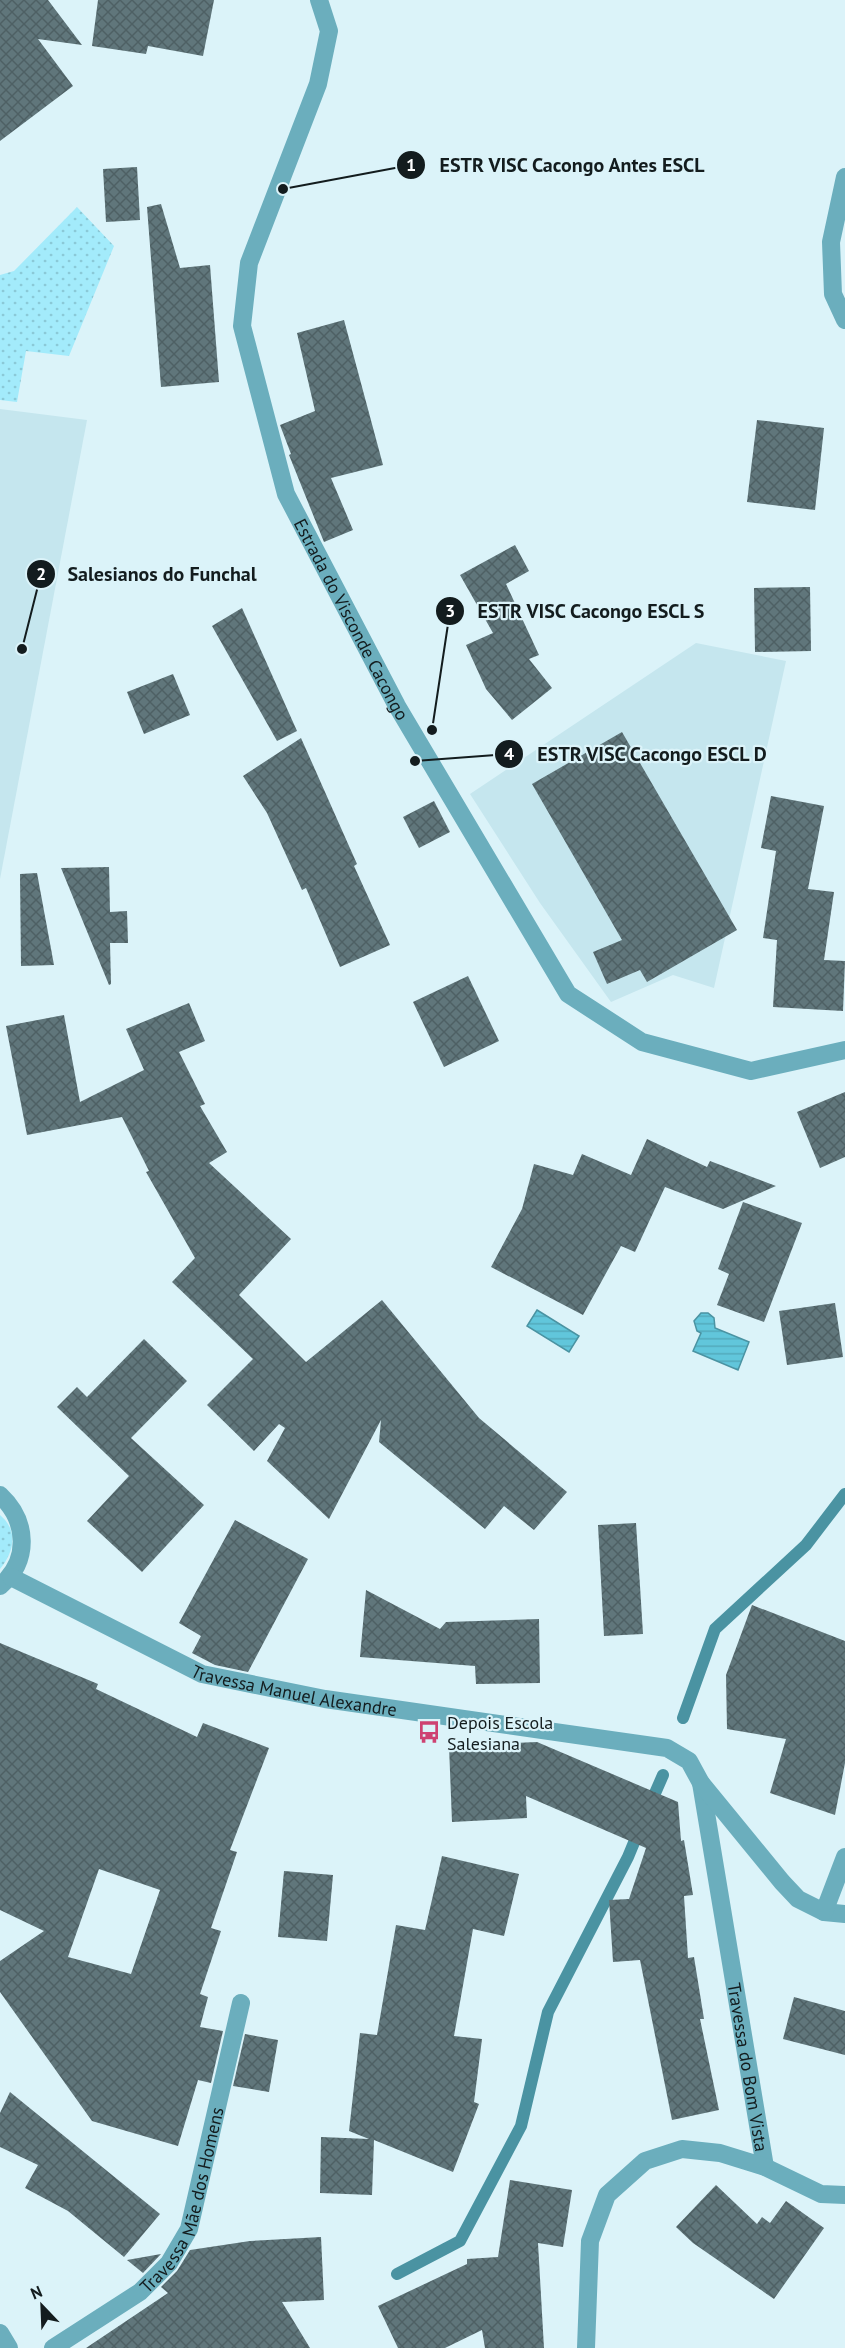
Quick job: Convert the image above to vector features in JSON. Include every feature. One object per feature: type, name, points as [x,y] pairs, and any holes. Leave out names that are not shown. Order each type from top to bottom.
[{"type":"street","name":"Estrada do Visconde Cacongo","points":[[319,0],[329,31],[318,84],[249,263],[242,326],[286,494],[397,706],[568,994],[642,1042],[751,1071],[845,1050]]},
{"type":"street","points":[[845,177],[831,242],[833,294],[845,320]]},
{"type":"street","points":[[0,1495],[10,1505],[21,1528],[22,1554],[5,1582]]},
{"type":"street","name":"Travessa Manuel Alexandre","points":[[5,1582],[202,1674],[325,1699],[667,1748],[689,1761],[701,1783],[798,1899],[824,1912]]},
{"type":"street","name":"Travessa do Bom Vista","points":[[586,2348],[590,2241],[607,2195],[645,2161],[682,2150],[720,2152],[765,2167],[701,1783]]},
{"type":"street","points":[[845,1857],[824,1912],[845,1914]]},
{"type":"street","name":"Travessa Mãe dos Homens","points":[[53,2348],[140,2292],[169,2263],[189,2229],[242,2003]]},
{"type":"street","points":[[765,2167],[821,2194],[845,2195]]},
{"type":"street","points":[[0,2333],[9,2348]]},
{"type":"shaded area","points":[[77,207],[114,246],[69,356],[26,351],[17,402],[0,400],[0,275],[14,271]]},
{"type":"shaded area","points":[[0,409],[87,420],[0,879]]},
{"type":"shaded area","points":[[696,643],[786,661],[714,988],[673,975],[611,1002],[540,903],[470,794]]},
{"type":"shaded area","points":[[537,1310],[579,1336],[569,1352],[527,1326]]},
{"type":"shaded area","points":[[701,1313],[708,1313],[714,1318],[715,1328],[749,1342],[738,1370],[693,1351],[701,1333],[697,1331],[694,1321]]},
{"type":"shaded area","points":[[0,1515],[10,1528],[12,1542],[9,1556],[0,1569]]},
{"type":"building","points":[[0,0],[48,0],[82,45],[38,39],[73,86],[0,141]]},
{"type":"building","points":[[98,0],[214,0],[203,56],[148,46],[146,54],[92,46]]},
{"type":"building","points":[[137,167],[140,220],[106,222],[103,169]]},
{"type":"building","points":[[161,204],[180,268],[210,265],[219,382],[161,387],[147,207]]},
{"type":"building","points":[[344,320],[383,465],[331,478],[353,530],[324,542],[289,455],[291,454],[280,425],[315,411],[297,333]]},
{"type":"building","points":[[757,420],[824,428],[815,510],[747,502]]},
{"type":"building","points":[[515,545],[529,571],[506,584],[539,655],[529,659],[552,688],[512,720],[486,689],[466,645],[493,633],[460,575]]},
{"type":"building","points":[[810,587],[811,651],[755,652],[754,588]]},
{"type":"building","points":[[242,608],[297,731],[277,741],[212,626]]},
{"type":"building","points":[[173,674],[190,715],[144,734],[127,692]]},
{"type":"building","points":[[622,732],[737,930],[647,982],[640,970],[607,984],[593,952],[622,940],[532,784]]},
{"type":"building","points":[[301,738],[357,864],[354,866],[390,945],[340,967],[306,888],[302,890],[267,813],[243,776]]},
{"type":"building","points":[[771,796],[824,806],[808,889],[834,892],[824,960],[845,961],[843,1011],[773,1007],[777,940],[763,938],[776,851],[761,848]]},
{"type":"building","points":[[434,801],[450,832],[419,848],[403,817]]},
{"type":"building","points":[[109,867],[110,912],[127,911],[128,943],[110,943],[111,984],[109,985],[61,868]]},
{"type":"building","points":[[37,873],[54,965],[21,966],[20,874]]},
{"type":"building","points":[[468,976],[499,1041],[444,1067],[413,1002]]},
{"type":"building","points":[[189,1003],[205,1041],[179,1052],[205,1104],[200,1106],[227,1152],[209,1163],[291,1239],[239,1295],[306,1362],[382,1300],[479,1418],[567,1492],[534,1530],[504,1506],[485,1529],[379,1442],[381,1420],[329,1519],[267,1461],[285,1428],[279,1424],[254,1451],[207,1405],[253,1359],[172,1282],[195,1258],[146,1172],[149,1171],[122,1117],[27,1135],[6,1026],[64,1015],[80,1102],[144,1070],[126,1029]]},
{"type":"building","points":[[845,1092],[845,1157],[820,1168],[797,1112]]},
{"type":"building","points":[[647,1139],[707,1167],[710,1161],[776,1186],[723,1209],[665,1187],[635,1252],[621,1246],[583,1315],[491,1267],[522,1209],[534,1164],[573,1175],[582,1154],[631,1175]]},
{"type":"building","points":[[743,1202],[802,1223],[764,1322],[717,1305],[729,1274],[718,1269]]},
{"type":"building","points":[[835,1303],[843,1357],[787,1365],[779,1311]]},
{"type":"building","points":[[144,1339],[187,1381],[131,1438],[204,1505],[142,1572],[87,1521],[129,1476],[57,1407],[77,1387],[87,1397]]},
{"type":"building","points":[[235,1520],[308,1559],[248,1672],[215,1665],[192,1653],[201,1636],[179,1623]]},
{"type":"building","points":[[636,1523],[643,1634],[604,1636],[598,1525]]},
{"type":"building","points":[[366,1590],[440,1629],[446,1622],[539,1619],[540,1683],[476,1684],[475,1666],[360,1657]]},
{"type":"building","points":[[752,1605],[845,1641],[845,1763],[835,1815],[770,1793],[786,1739],[727,1729],[726,1675]]},
{"type":"building","points":[[0,1643],[98,1684],[96,1689],[197,1737],[203,1723],[269,1748],[230,1850],[237,1852],[211,1928],[221,1931],[200,1994],[208,1997],[200,2027],[223,2031],[211,2083],[198,2080],[178,2146],[92,2121],[0,1992],[0,1961],[44,1931],[0,1910]],"holes":[[[99,1869],[160,1890],[131,1974],[68,1957]]]},
{"type":"building","points":[[537,1742],[678,1802],[681,1841],[684,1840],[693,1895],[684,1896],[688,1958],[694,1957],[704,2019],[700,2019],[719,2110],[672,2120],[640,1960],[613,1962],[609,1900],[629,1899],[646,1848],[526,1796],[527,1818],[452,1822],[449,1746]]},
{"type":"building","points":[[442,1856],[519,1874],[504,1936],[473,1929],[454,2036],[482,2039],[474,2102],[479,2104],[453,2172],[374,2140],[372,2195],[320,2193],[321,2137],[369,2139],[349,2131],[360,2033],[377,2035],[396,1925],[425,1930]]},
{"type":"building","points":[[284,1871],[333,1875],[327,1941],[278,1937]]},
{"type":"building","points":[[794,1997],[845,2011],[845,2055],[783,2039]]},
{"type":"building","points":[[245,2034],[278,2040],[269,2092],[233,2086]]},
{"type":"building","points":[[10,2092],[160,2214],[124,2257],[68,2211],[25,2188],[38,2165],[0,2147],[0,2113]]},
{"type":"building","points":[[510,2180],[572,2190],[563,2247],[538,2243],[544,2348],[485,2348],[482,2330],[445,2348],[398,2348],[378,2306],[467,2264],[467,2259],[498,2257]]},
{"type":"building","points":[[716,2185],[757,2224],[762,2217],[770,2223],[786,2201],[824,2228],[774,2299],[693,2243],[676,2227]]},
{"type":"building","points":[[321,2237],[324,2300],[282,2302],[310,2348],[86,2348],[168,2293],[161,2287],[177,2271],[190,2250],[250,2241]]},
{"type":"building","points":[[161,2254],[143,2273],[127,2260]]},
{"type":"waterway","points":[[683,1718],[715,1629],[806,1545],[845,1494]]},
{"type":"waterway","points":[[649,1807],[663,1775]]},
{"type":"waterway","points":[[397,2274],[460,2241],[521,2126],[548,2012],[628,1857],[640,1828]]},
{"type":"place","name":"ESTR VISC Cacongo Antes ESCL","points":[[283,189]]},
{"type":"place","name":"Salesianos do Funchal","points":[[22,649]]},
{"type":"place","name":"ESTR VISC Cacongo ESCL S","points":[[432,730]]},
{"type":"place","name":"ESTR VISC Cacongo ESCL D","points":[[415,761]]},
{"type":"place","name":"Depois Escola Salesiana","points":[[429,1732]]}]
